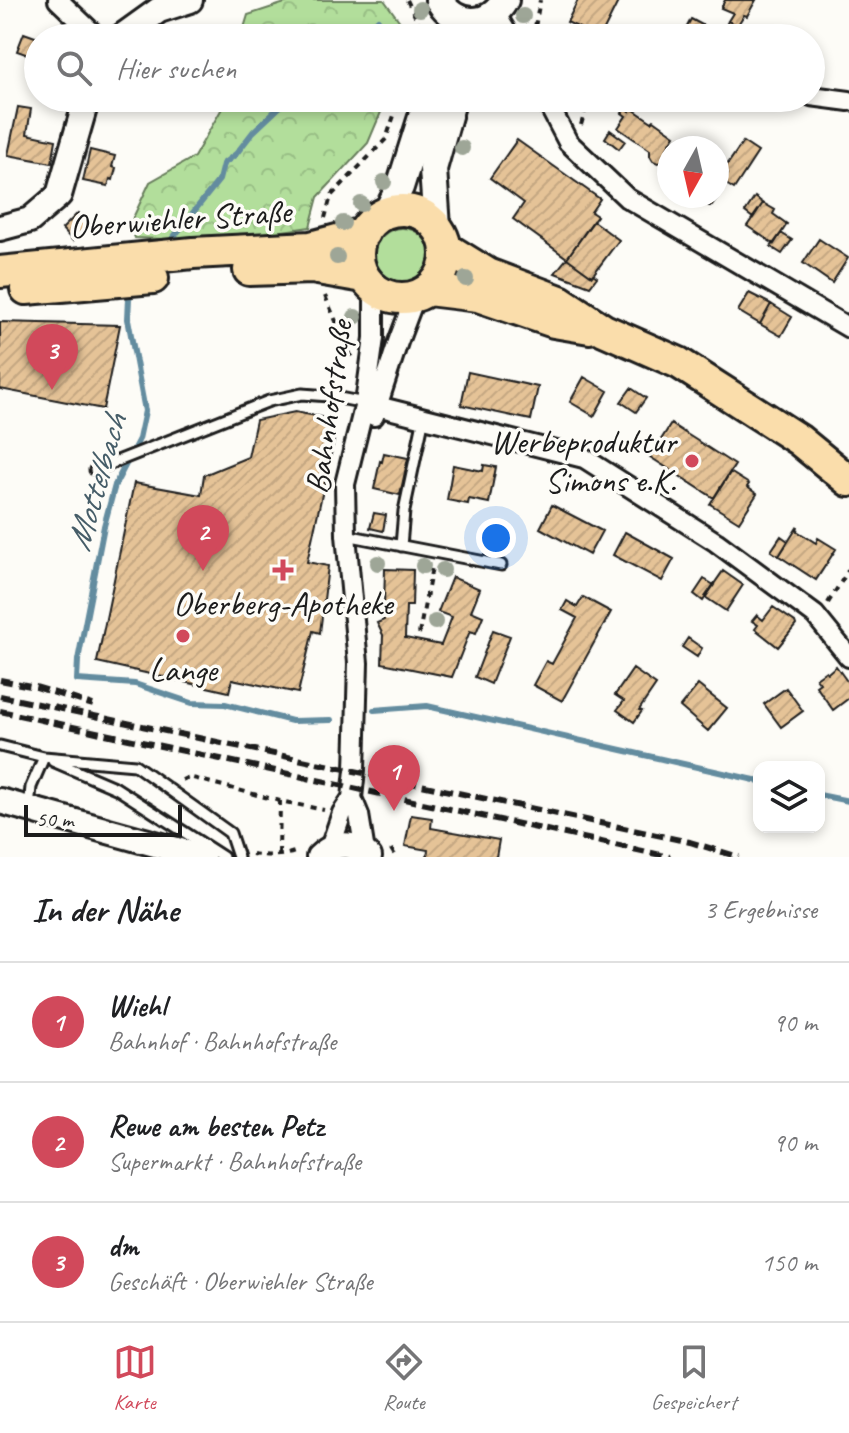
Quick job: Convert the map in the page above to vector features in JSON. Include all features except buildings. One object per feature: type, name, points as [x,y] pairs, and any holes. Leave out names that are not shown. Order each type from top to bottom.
[{"type":"main road","points":[[442,5],[456,18],[468,21],[488,18]]},
{"type":"main road","points":[[424,112],[400,187],[359,244],[360,266],[369,283],[387,296],[401,298],[421,293],[478,296],[554,322],[604,330]]},
{"type":"main road","points":[[421,293],[443,271],[446,260],[433,169],[449,112]]},
{"type":"main road","points":[[444,127],[457,112]]},
{"type":"main road","points":[[375,223],[400,211],[414,212],[427,218],[441,238],[488,274],[560,301],[604,330],[679,363],[799,440],[849,481]]},
{"type":"main road","name":"Oberwiehler Straße","points":[[0,290],[84,274],[192,264],[311,247],[375,223]]},
{"type":"main road","name":"Oberwiehler Straße","points":[[192,264],[237,270],[312,268],[369,283]]},
{"type":"main road","name":"Oberwiehler Straße","points":[[0,272],[84,274]]},
{"type":"street","points":[[58,0],[83,24]]},
{"type":"street","points":[[140,24],[159,10],[190,0]]},
{"type":"street","points":[[825,98],[849,101]]},
{"type":"street","points":[[0,228],[30,220],[59,195],[83,112]]},
{"type":"street","points":[[552,112],[568,142],[627,198],[849,328]]},
{"type":"street","name":"Bahnhofstraße","points":[[325,852],[352,798],[355,770],[358,663],[346,535],[345,484],[365,403],[374,338],[369,283]]},
{"type":"street","name":"Bahnhofstraße","points":[[365,403],[421,293]]},
{"type":"street","points":[[365,403],[584,458],[716,542],[819,618],[849,657]]},
{"type":"street","name":"Bahnhofstraße","points":[[352,798],[359,815],[367,855]]},
{"type":"street","points":[[0,801],[202,857]]},
{"type":"street","points":[[325,852],[348,845],[357,847],[367,855]]},
{"type":"lane","points":[[95,470],[269,401],[302,394],[365,403]]},
{"type":"lane","points":[[401,546],[404,511],[424,417]]},
{"type":"lane","points":[[346,535],[501,565]]},
{"type":"lane","points":[[0,746],[44,757],[135,765],[230,833],[238,857]]},
{"type":"lane","points":[[29,808],[31,787],[44,757]]},
{"type":"lane","points":[[44,757],[116,788],[223,857]]},
{"type":"path","points":[[407,0],[418,24]]},
{"type":"path","points":[[536,24],[540,0]]},
{"type":"path","points":[[324,224],[331,196],[386,139],[395,112]]},
{"type":"path","points":[[324,294],[356,369],[365,403]]},
{"type":"path","points":[[419,634],[435,552]]},
{"type":"path","points":[[819,618],[849,569]]},
{"type":"path","points":[[171,791],[179,781],[189,777],[329,811]]},
{"type":"path","points":[[279,857],[280,801]]},
{"type":"green space","points":[[294,0],[384,0],[402,24],[245,24],[248,15]]},
{"type":"green space","points":[[220,112],[381,112],[368,143],[318,197],[310,227],[214,241],[135,238],[130,224],[150,182],[194,157]]},
{"type":"green space","points":[[402,228],[422,236],[430,256],[422,276],[402,284],[382,276],[374,256],[382,236]]},
{"type":"waterway","name":"Mottelbach","points":[[374,24],[378,20]]},
{"type":"waterway","name":"Mottelbach","points":[[168,244],[219,180],[223,164],[274,112]]},
{"type":"waterway","name":"Mottelbach","points":[[135,289],[129,298],[128,319],[145,411],[139,439],[115,485],[104,526],[78,660],[77,680],[135,684],[192,703],[225,704],[292,721],[331,720]]},
{"type":"waterway","name":"Mottelbach","points":[[374,710],[427,706],[753,780]]},
{"type":"waterway","name":"Mottelbach","points":[[825,796],[849,801]]},
{"type":"railway","points":[[0,680],[36,687],[93,705]]},
{"type":"railway","points":[[0,696],[690,842],[739,857]]},
{"type":"railway","points":[[0,711],[670,857]]},
{"type":"place","name":"dm","points":[[52,390]]},
{"type":"place","name":"Werbeproduktur Simons e.K.","points":[[692,461]]},
{"type":"place","name":"Oberberg-Apotheke","points":[[283,570]]},
{"type":"place","name":"Rewe am besten Petz","points":[[203,571]]},
{"type":"place","name":"Lange","points":[[183,636]]},
{"type":"place","name":"Wiehl","points":[[394,811]]}]
